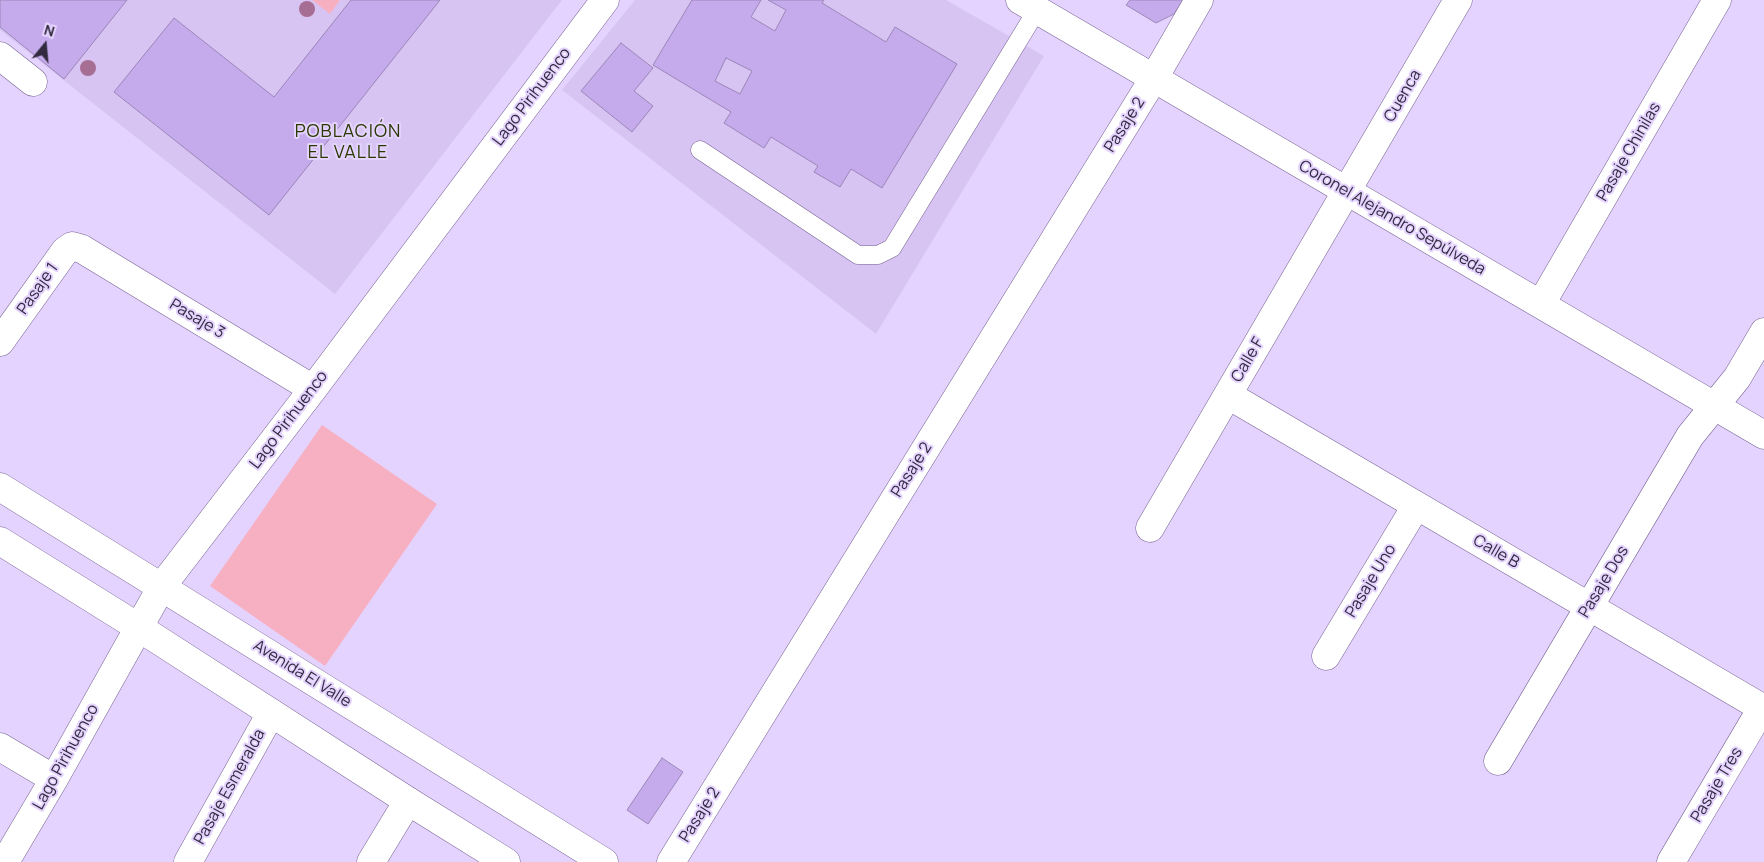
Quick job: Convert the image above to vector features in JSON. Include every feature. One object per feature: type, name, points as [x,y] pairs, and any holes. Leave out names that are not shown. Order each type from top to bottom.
[{"type":"street","name":"Lago Pirihuenco","points":[[5,862],[54,779],[162,586],[313,389],[605,0]]},
{"type":"street","name":"Pasaje 2","points":[[671,862],[1154,78],[1199,0]]},
{"type":"street","name":"Cuenca","points":[[1347,191],[1458,0]]},
{"type":"street","name":"Pasaje Chinilas","points":[[1541,304],[1718,0]]},
{"type":"street","name":"Coronel Alejandro Sepúlveda","points":[[1029,5],[1764,435]]},
{"type":"street","points":[[0,56],[33,82]]},
{"type":"street","name":"Calle F","points":[[1150,528],[1347,191]]},
{"type":"street","name":"Pasaje 1","points":[[0,342],[65,251],[72,246],[82,249]]},
{"type":"street","name":"Pasaje 3","points":[[82,249],[313,389]]},
{"type":"street","name":"Pasaje Dos","points":[[1498,761],[1690,436],[1737,378],[1764,332]]},
{"type":"street","name":"Calle B","points":[[1228,395],[1763,709]]},
{"type":"street","name":"Avenida El Valle","points":[[0,487],[604,862]]},
{"type":"street","name":"Pasaje Uno","points":[[1326,656],[1416,506]]},
{"type":"street","points":[[0,541],[138,627],[408,802],[506,862]]},
{"type":"street","name":"Pasaje Tres","points":[[1671,862],[1763,709]]},
{"type":"street","name":"Pasaje Esmeralda","points":[[188,862],[271,713]]},
{"type":"street","points":[[0,747],[54,779]]},
{"type":"street","points":[[371,862],[408,802]]},
{"type":"lane","points":[[700,150],[858,255],[878,256],[892,248],[1029,5]]},
{"type":"shaded area","points":[[0,0],[562,0],[335,294],[0,30]]},
{"type":"shaded area","points":[[312,0],[340,0],[330,14]]},
{"type":"shaded area","points":[[635,0],[946,0],[1044,56],[876,334],[562,90]]},
{"type":"shaded area","points":[[322,425],[437,504],[325,666],[210,586]]},
{"type":"building","points":[[0,0],[127,0],[64,79],[0,27]]},
{"type":"building","points":[[351,0],[440,0],[269,215],[114,92],[174,18],[274,97]]},
{"type":"building","points":[[692,0],[761,0],[751,17],[775,31],[786,10],[768,0],[824,0],[822,3],[886,42],[895,27],[957,64],[882,188],[851,169],[840,187],[814,172],[818,166],[771,137],[764,148],[724,123],[731,112],[653,65]],"holes":[[[726,58],[752,71],[740,94],[715,81]]]},
{"type":"building","points":[[1130,0],[1183,0],[1174,14],[1156,23],[1126,5]]},
{"type":"building","points":[[621,43],[653,68],[634,91],[653,106],[632,132],[581,91]]},
{"type":"building","points":[[662,758],[683,772],[648,824],[627,810]]},
{"type":"district","name":"POBLACIÓN EL VALLE","points":[[348,142]]}]
